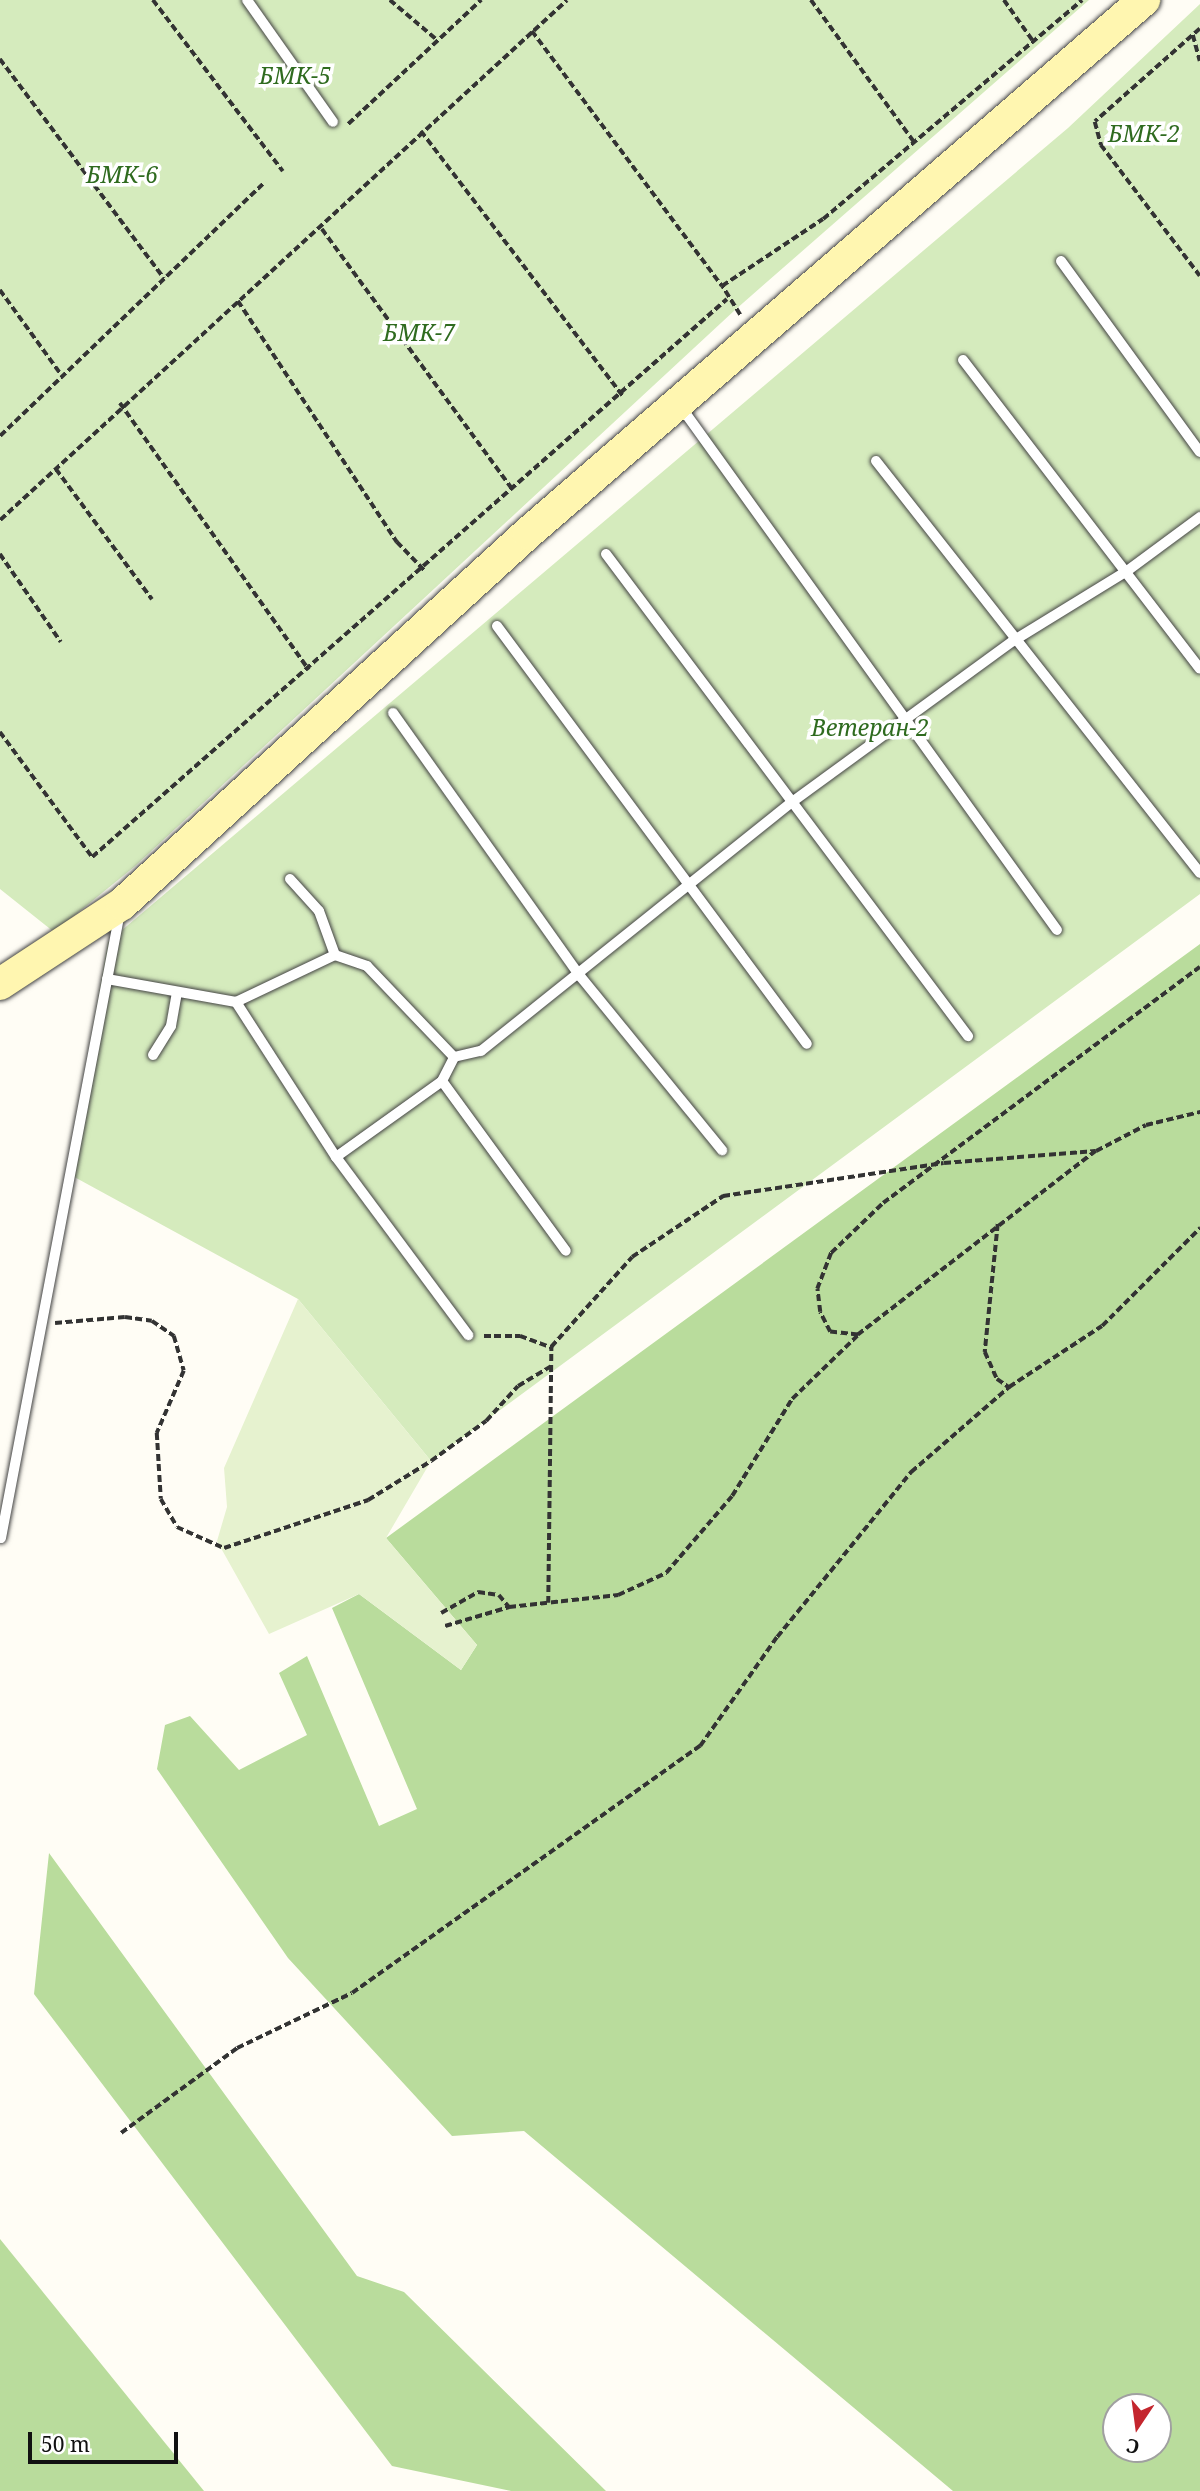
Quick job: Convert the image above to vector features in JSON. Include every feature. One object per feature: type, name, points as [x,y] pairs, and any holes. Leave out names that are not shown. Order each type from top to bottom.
[{"type":"main road","points":[[0,984],[122,904],[679,403],[1144,0]]},
{"type":"lane","points":[[247,0],[333,122]]},
{"type":"lane","points":[[1061,261],[1200,452]]},
{"type":"lane","points":[[963,360],[1200,669]]},
{"type":"lane","points":[[679,403],[1057,930]]},
{"type":"lane","points":[[876,461],[1013,641],[1200,873]]},
{"type":"lane","points":[[454,1057],[481,1051],[580,975],[686,884],[792,802],[1013,641],[1127,571],[1200,517]]},
{"type":"lane","points":[[606,554],[968,1036]]},
{"type":"lane","points":[[497,626],[807,1044]]},
{"type":"lane","points":[[393,713],[580,975],[723,1150]]},
{"type":"lane","points":[[290,879],[318,911],[335,955]]},
{"type":"lane","points":[[1,1538],[39,1325],[122,904]]},
{"type":"lane","points":[[107,979],[236,1002],[335,955],[367,966],[454,1057]]},
{"type":"lane","points":[[153,1055],[171,1026],[177,993]]},
{"type":"lane","points":[[236,1002],[336,1157],[467,1335]]},
{"type":"lane","points":[[336,1157],[442,1081],[454,1057]]},
{"type":"lane","points":[[442,1081],[566,1251]]},
{"type":"path","points":[[153,0],[283,171]]},
{"type":"path","points":[[390,0],[436,39]]},
{"type":"path","points":[[333,122],[346,126],[436,39],[481,0]]},
{"type":"path","points":[[0,520],[56,469],[120,403],[322,229],[421,131],[567,0]]},
{"type":"path","points":[[811,0],[915,143]]},
{"type":"path","points":[[1004,0],[1034,41]]},
{"type":"path","points":[[722,286],[823,219],[1082,0]]},
{"type":"path","points":[[1200,29],[1095,122],[1101,145],[1200,276]]},
{"type":"path","points":[[533,31],[722,286],[727,299],[758,335]]},
{"type":"path","points":[[1193,35],[1200,61]]},
{"type":"path","points":[[0,59],[164,278]]},
{"type":"path","points":[[421,131],[623,396]]},
{"type":"path","points":[[0,436],[265,182]]},
{"type":"path","points":[[322,229],[513,490]]},
{"type":"path","points":[[0,290],[63,377]]},
{"type":"path","points":[[0,732],[92,857],[425,570],[623,396],[727,299]]},
{"type":"path","points":[[238,301],[397,542],[425,570]]},
{"type":"path","points":[[120,403],[310,670]]},
{"type":"path","points":[[56,469],[152,599]]},
{"type":"path","points":[[0,554],[61,642]]},
{"type":"path","points":[[858,1335],[830,1332],[820,1312],[817,1289],[831,1253],[883,1203],[944,1163],[1200,967]]},
{"type":"path","points":[[445,1626],[509,1607],[618,1595],[666,1573],[732,1496],[793,1399],[858,1335],[998,1224],[1096,1151],[1146,1125],[1200,1112]]},
{"type":"path","points":[[548,1603],[551,1347],[632,1257],[723,1196],[944,1163],[1096,1151]]},
{"type":"path","points":[[998,1224],[985,1352],[997,1379],[1009,1387]]},
{"type":"path","points":[[121,2133],[237,2048],[352,1993],[700,1746],[777,1637],[911,1472],[1009,1387],[1102,1326],[1200,1228]]},
{"type":"path","points":[[39,1325],[125,1317],[152,1321],[174,1336],[184,1371],[157,1433],[162,1499],[177,1527],[223,1548],[368,1500],[431,1461],[486,1421],[518,1386],[552,1366]]},
{"type":"path","points":[[467,1335],[520,1336],[551,1347]]},
{"type":"path","points":[[441,1613],[478,1592],[499,1595],[509,1607]]},
{"type":"green space","name":"БМК-7","points":[[0,0],[1089,0],[735,310],[134,867],[54,932],[0,889]]},
{"type":"green space","name":"Ветеран-2","points":[[1200,4],[1200,894],[431,1461],[298,1299],[67,1173],[108,942],[1068,128]]},
{"type":"green space","points":[[1200,944],[1200,2491],[953,2491],[524,2131],[452,2136],[288,1958],[157,1769],[165,1725],[190,1716],[239,1770],[307,1735],[279,1673],[307,1656],[379,1826],[417,1809],[332,1608],[359,1594],[461,1670],[477,1645],[386,1538]]},
{"type":"green space","points":[[298,1299],[431,1461],[386,1538],[477,1645],[461,1670],[359,1594],[269,1634],[217,1541],[227,1507],[224,1468]]},
{"type":"green space","points":[[49,1853],[357,2276],[404,2292],[606,2491],[511,2491],[392,2466],[34,1994]]},
{"type":"green space","points":[[0,2239],[204,2491],[0,2491]]},
{"type":"park label","name":"БМК-5","points":[[295,75]]},
{"type":"park label","name":"БМК-2","points":[[1144,133]]},
{"type":"park label","name":"БМК-6","points":[[122,174]]}]
